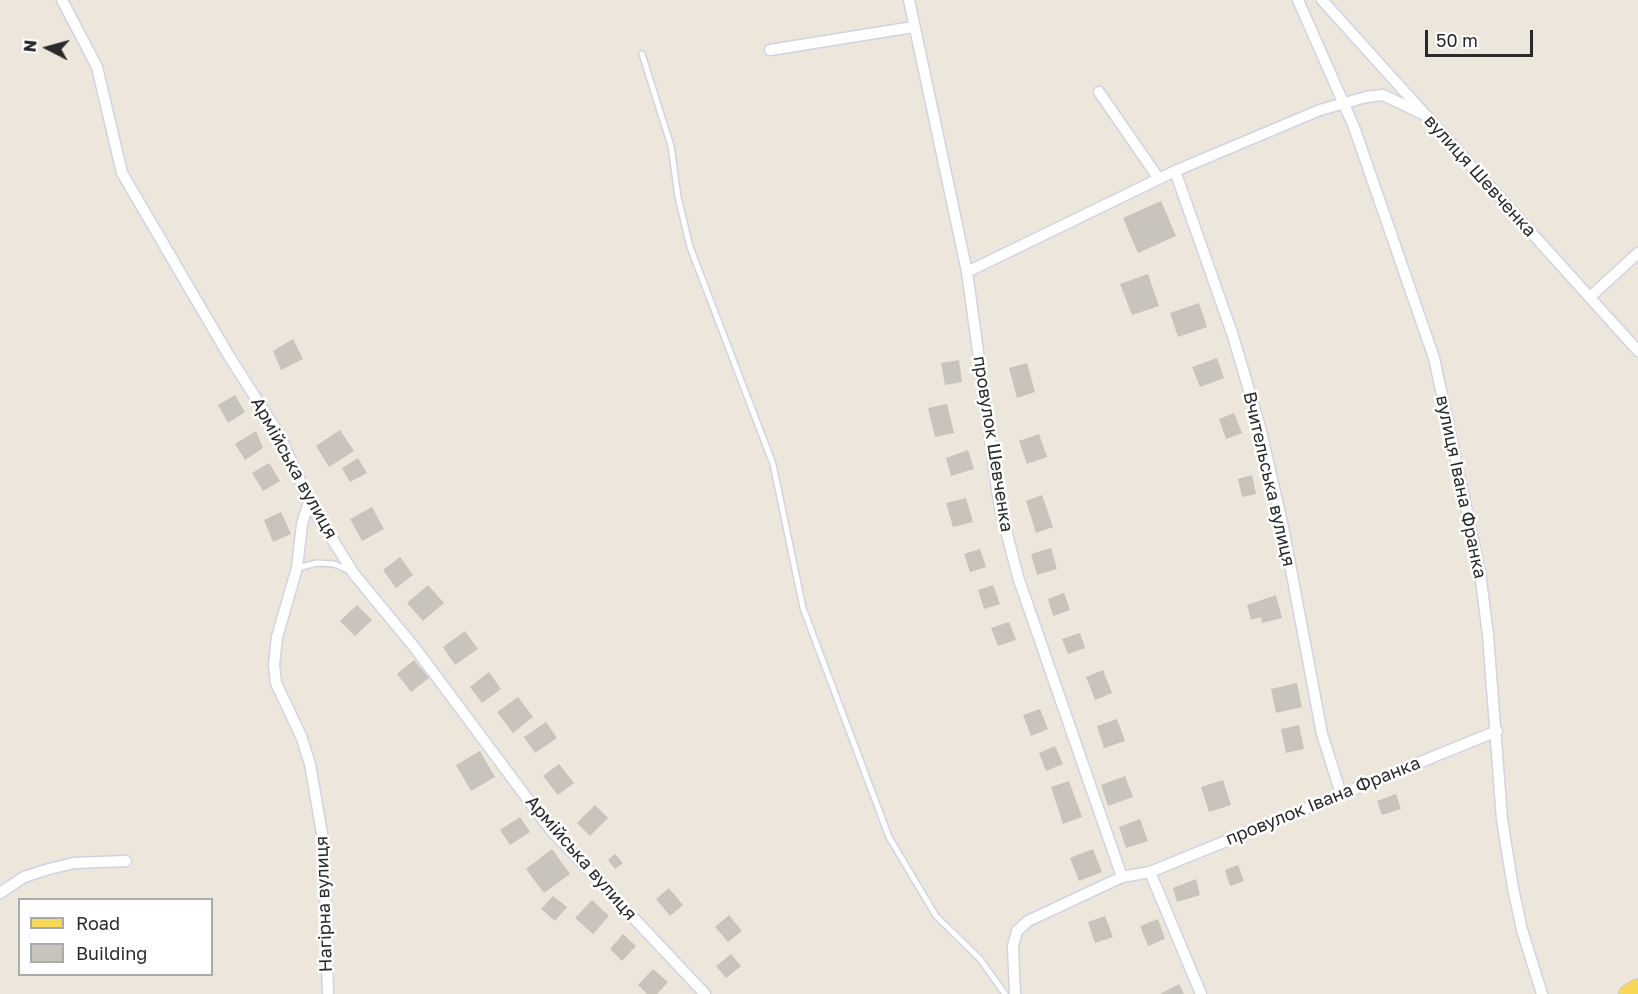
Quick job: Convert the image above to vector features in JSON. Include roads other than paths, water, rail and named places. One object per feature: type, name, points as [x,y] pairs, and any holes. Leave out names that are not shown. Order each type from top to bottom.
[{"type":"main road","points":[[1628,994],[1638,988]]},
{"type":"street","name":"Армійська вулиця","points":[[62,0],[97,67],[122,173],[280,436],[309,502],[354,574],[415,648],[550,829],[705,994]]},
{"type":"street","name":"провулок Шевченка","points":[[909,0],[967,272],[999,503],[1018,577],[1122,877]]},
{"type":"street","name":"вулиця Івана Франка","points":[[1298,0],[1354,127],[1434,358],[1480,572],[1497,731],[1502,819],[1513,888],[1522,930],[1542,994]]},
{"type":"street","name":"вулиця Шевченка","points":[[1322,0],[1638,351]]},
{"type":"street","points":[[770,50],[913,27]]},
{"type":"street","points":[[1099,92],[1159,179]]},
{"type":"street","points":[[967,272],[1175,171],[1320,110],[1383,95],[1427,116]]},
{"type":"street","name":"Вчительська вулиця","points":[[1175,171],[1232,333],[1260,428],[1283,527],[1322,734],[1341,794]]},
{"type":"street","points":[[1590,297],[1638,253]]},
{"type":"street","name":"Нагірна вулиця","points":[[309,502],[302,524],[297,568],[277,637],[274,665],[276,683],[301,736],[310,764],[324,846],[328,994]]},
{"type":"street","name":"провулок Івана Франка","points":[[1015,994],[1012,963],[1017,932],[1028,921],[1046,911],[1122,877],[1150,872],[1497,731]]},
{"type":"street","points":[[0,893],[24,878],[49,869],[74,863],[126,861]]},
{"type":"street","points":[[1150,872],[1201,994]]},
{"type":"lane","points":[[642,54],[671,146],[678,197],[690,247],[773,464],[803,608],[888,837],[936,916],[980,959],[1005,994]]},
{"type":"lane","points":[[297,568],[317,563],[334,564],[354,574]]}]
